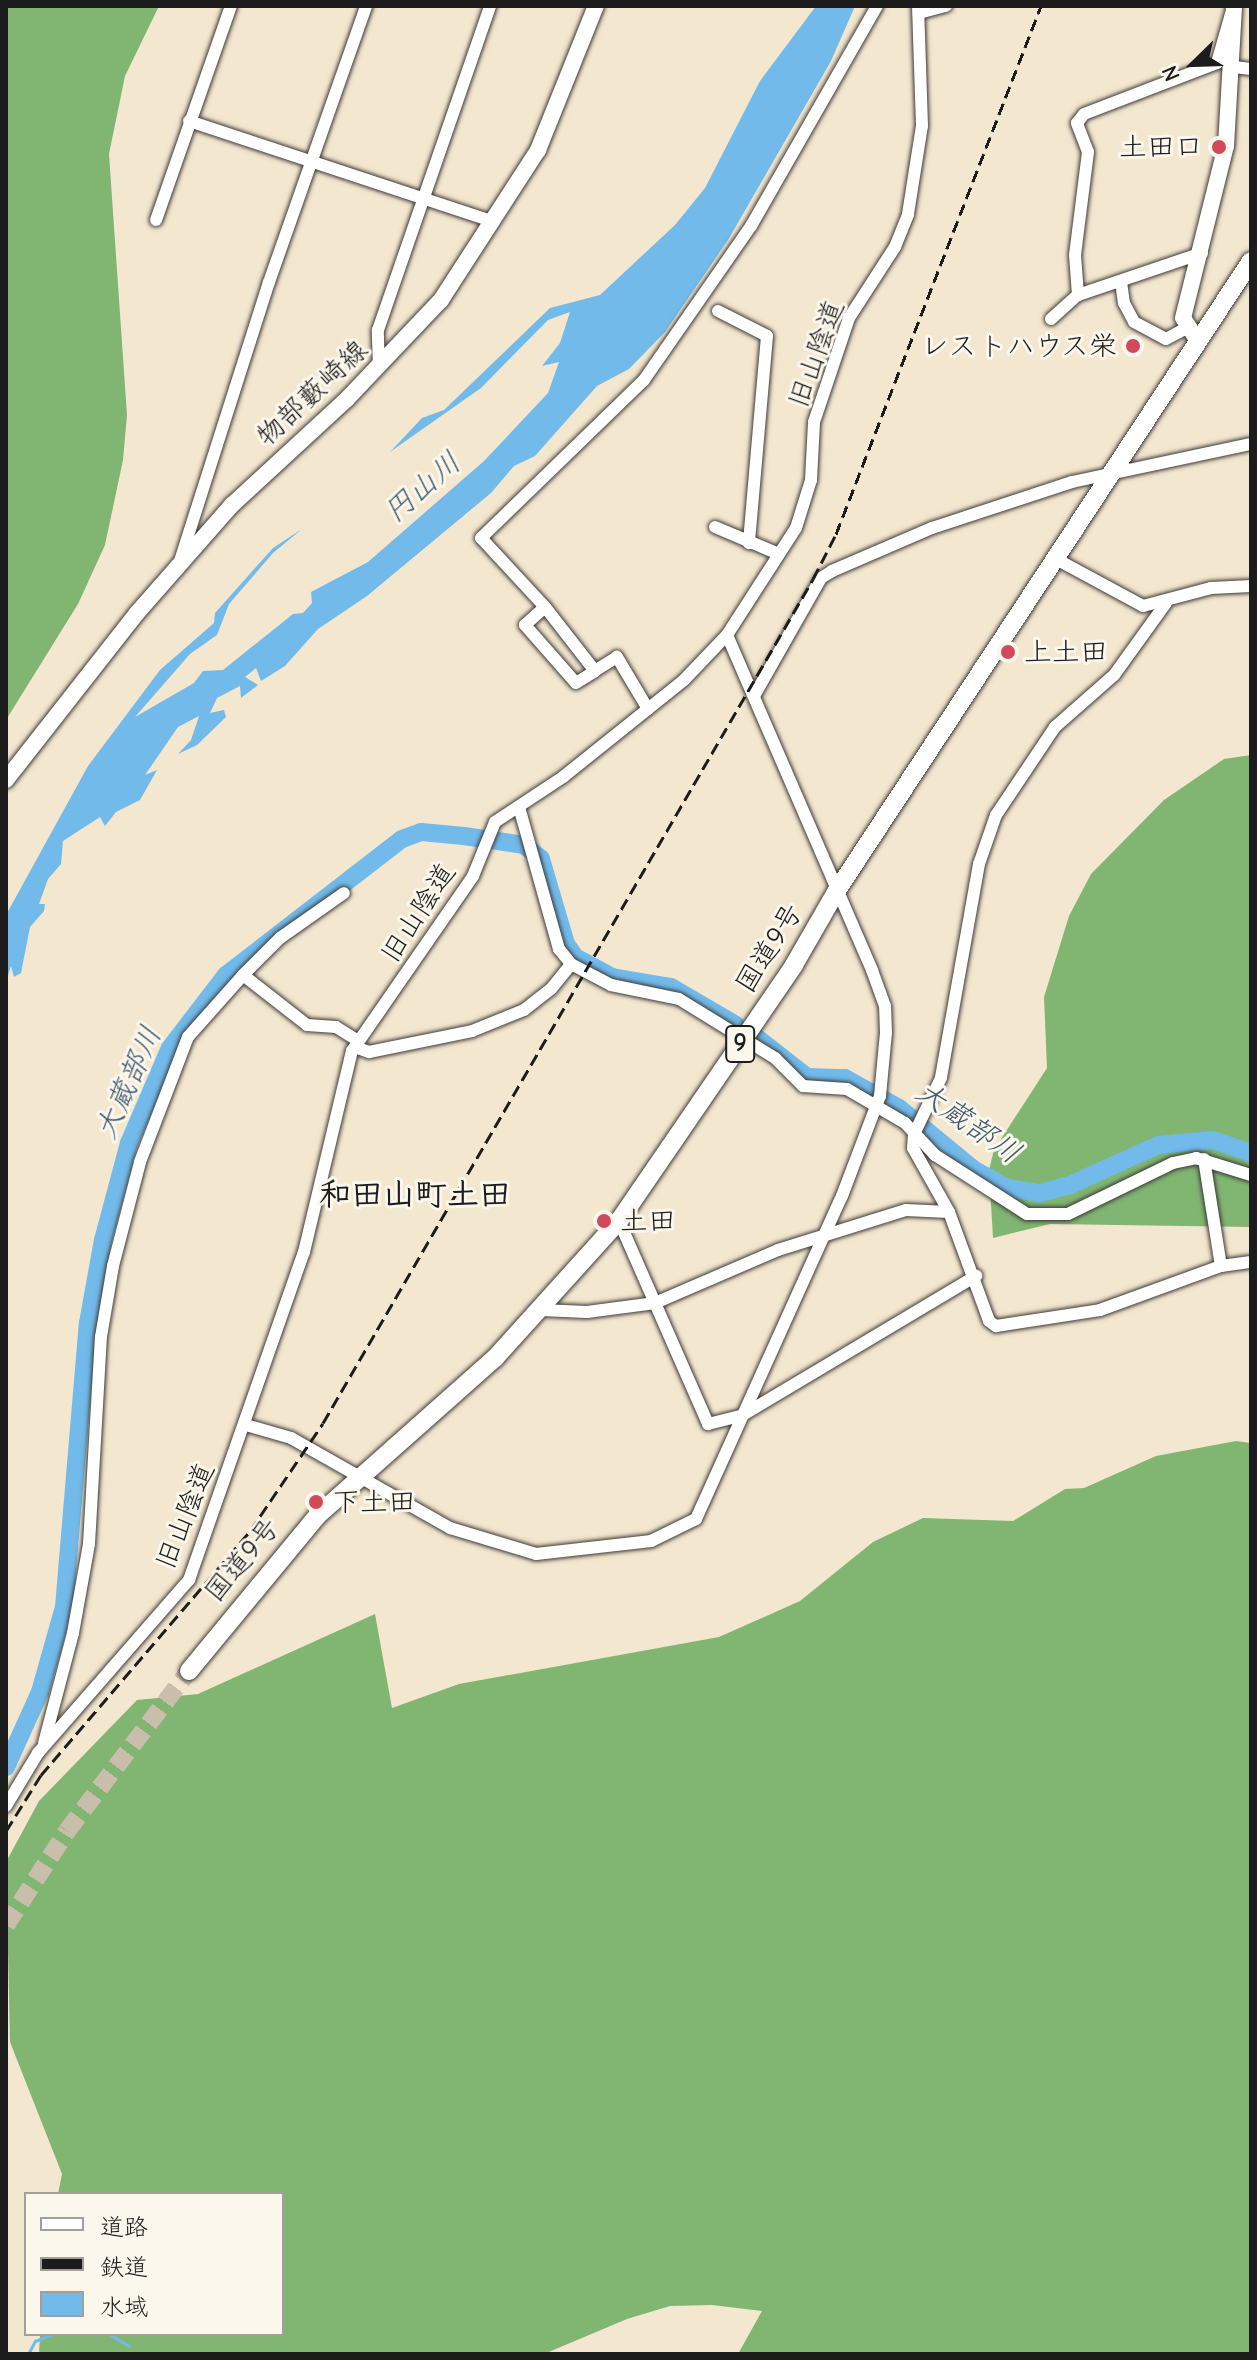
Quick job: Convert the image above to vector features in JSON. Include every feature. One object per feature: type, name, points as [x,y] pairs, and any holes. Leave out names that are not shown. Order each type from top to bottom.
[{"type":"highway","name":"国道9号","points":[[189,1671],[289,1546],[358,1477],[495,1358],[619,1221],[744,1038],[836,892],[1056,559],[1192,335],[1251,261]]},
{"type":"main road","name":"物部藪崎線","points":[[6,780],[232,505],[379,367],[441,300],[538,150],[596,6]]},
{"type":"main road","points":[[1192,335],[1183,318],[1202,253],[1226,146],[1234,67],[1234,7]]},
{"type":"street","points":[[156,220],[231,6]]},
{"type":"street","points":[[179,566],[366,6]]},
{"type":"street","points":[[379,367],[378,330],[490,6]]},
{"type":"street","points":[[595,671],[545,607],[481,538],[644,380],[751,226],[877,6]]},
{"type":"street","points":[[918,9],[946,6]]},
{"type":"street","points":[[1078,295],[1075,255],[1088,152],[1077,123],[1084,114],[1217,63],[1234,7]]},
{"type":"street","name":"旧山陰道","points":[[6,1806],[43,1748],[189,1580],[246,1425],[318,1207],[336,1102],[356,1044],[473,876],[495,822],[648,709],[727,635],[779,554],[807,503],[814,422],[849,318],[895,247],[908,214],[922,126],[918,9]]},
{"type":"street","points":[[1234,67],[1251,69]]},
{"type":"street","points":[[189,121],[424,196],[494,222]]},
{"type":"street","points":[[1051,319],[1078,295],[1202,253]]},
{"type":"street","points":[[1121,282],[1124,303],[1134,322],[1166,339],[1192,335]]},
{"type":"street","points":[[718,311],[767,336],[749,543]]},
{"type":"street","points":[[754,696],[821,578],[832,571],[932,528],[1110,472],[1251,444]]},
{"type":"street","points":[[715,527],[779,554]]},
{"type":"street","points":[[1056,559],[1143,606],[1166,603],[1211,588],[1251,586]]},
{"type":"street","points":[[1166,603],[1114,675],[1055,727],[996,815],[979,864],[941,1078],[914,1134],[922,1168],[949,1212],[976,1276],[989,1321],[996,1326],[1025,1325],[1100,1310],[1221,1266],[1251,1262]]},
{"type":"street","points":[[545,607],[525,625],[576,683],[617,657],[648,709]]},
{"type":"street","points":[[246,1425],[291,1438],[450,1528],[536,1554],[651,1541],[696,1519],[825,1237],[877,1106],[885,1006],[727,635]]},
{"type":"street","points":[[519,807],[559,949],[571,964],[611,985],[679,999],[744,1038],[803,1086],[847,1089],[877,1106],[987,1191],[1027,1214],[1068,1214],[1173,1163],[1204,1159],[1251,1175]]},
{"type":"street","points":[[43,1748],[73,1633],[89,1544],[101,1337],[116,1251],[140,1162],[188,1037],[280,938],[344,893]]},
{"type":"street","points":[[243,975],[307,1025],[336,1027],[369,1052],[472,1031],[524,1010],[551,989],[571,964]]},
{"type":"street","points":[[1204,1159],[1221,1266]]},
{"type":"street","points":[[541,1310],[587,1312],[655,1303],[778,1250],[906,1210],[949,1212]]},
{"type":"street","points":[[619,1221],[708,1424],[741,1416],[976,1276]]},
{"type":"green space","points":[[6,6],[159,6],[125,76],[109,154],[127,415],[123,460],[105,545],[78,604],[6,720]]},
{"type":"green space","points":[[1251,755],[1251,1227],[1050,1224],[993,1238],[989,1170],[994,1150],[1047,1068],[1044,997],[1069,916],[1091,874],[1164,800],[1224,759]]},
{"type":"green space","points":[[1236,1441],[1251,1443],[1251,2354],[738,2354],[762,2311],[712,2305],[670,2306],[627,2319],[544,2354],[39,2354],[40,2336],[284,2336],[284,2192],[58,2192],[62,2174],[10,2042],[6,1862],[39,1801],[137,1700],[198,1694],[375,1614],[392,1708],[459,1684],[719,1637],[800,1601],[873,1542],[923,1518],[1013,1521],[1065,1489],[1084,1488],[1156,1456]]},
{"type":"water","points":[[816,6],[855,6],[831,61],[728,240],[665,332],[629,369],[597,386],[535,456],[514,466],[491,493],[367,596],[318,629],[285,666],[261,681],[256,668],[245,677],[258,685],[241,698],[240,686],[217,698],[210,713],[224,710],[226,717],[197,745],[178,754],[191,740],[199,716],[178,727],[145,775],[157,770],[140,800],[116,812],[105,826],[100,817],[63,841],[61,864],[48,879],[39,904],[45,904],[44,911],[30,927],[21,973],[14,977],[11,966],[6,982],[6,915],[88,766],[160,670],[214,623],[215,613],[273,548],[302,529],[273,553],[229,604],[217,635],[190,654],[135,717],[194,683],[203,671],[223,670],[293,614],[303,613],[312,603],[311,592],[368,562],[484,461],[548,393],[559,362],[542,366],[560,343],[570,312],[548,320],[481,388],[390,452],[422,418],[444,410],[550,308],[600,295],[675,225],[705,188],[760,81]]},
{"type":"waterway","name":"大蔵部川","points":[[6,1767],[40,1692],[64,1607],[88,1323],[103,1240],[129,1143],[170,1048],[226,975],[402,839],[421,832],[464,836],[524,845],[541,859],[566,944],[575,957],[612,977],[671,987],[736,1025]]},
{"type":"waterway","name":"大蔵部川","points":[[756,1037],[807,1077],[845,1078],[899,1108],[973,1169],[1007,1188],[1040,1193],[1070,1185],[1158,1145],[1213,1140],[1251,1153]]},
{"type":"waterway","points":[[28,2354],[35,2341],[48,2336]]},
{"type":"waterway","points":[[112,2336],[129,2346]]},
{"type":"tunnel","points":[[6,1925],[67,1831],[189,1671]]},
{"type":"railway","points":[[6,1831],[41,1775],[250,1531],[323,1423],[813,579],[836,534],[1041,6]]},
{"type":"place","name":"土田口","points":[[1219,147]]},
{"type":"place","name":"レストハウス栄","points":[[1133,346]]},
{"type":"place","name":"上土田","points":[[1008,652]]},
{"type":"place","name":"土田","points":[[604,1221]]},
{"type":"place","name":"下土田","points":[[316,1502]]},
{"type":"district","name":"和田山町土田","points":[[415,1195]]},
{"type":"water label","name":"円山川","points":[[423,488]]}]
